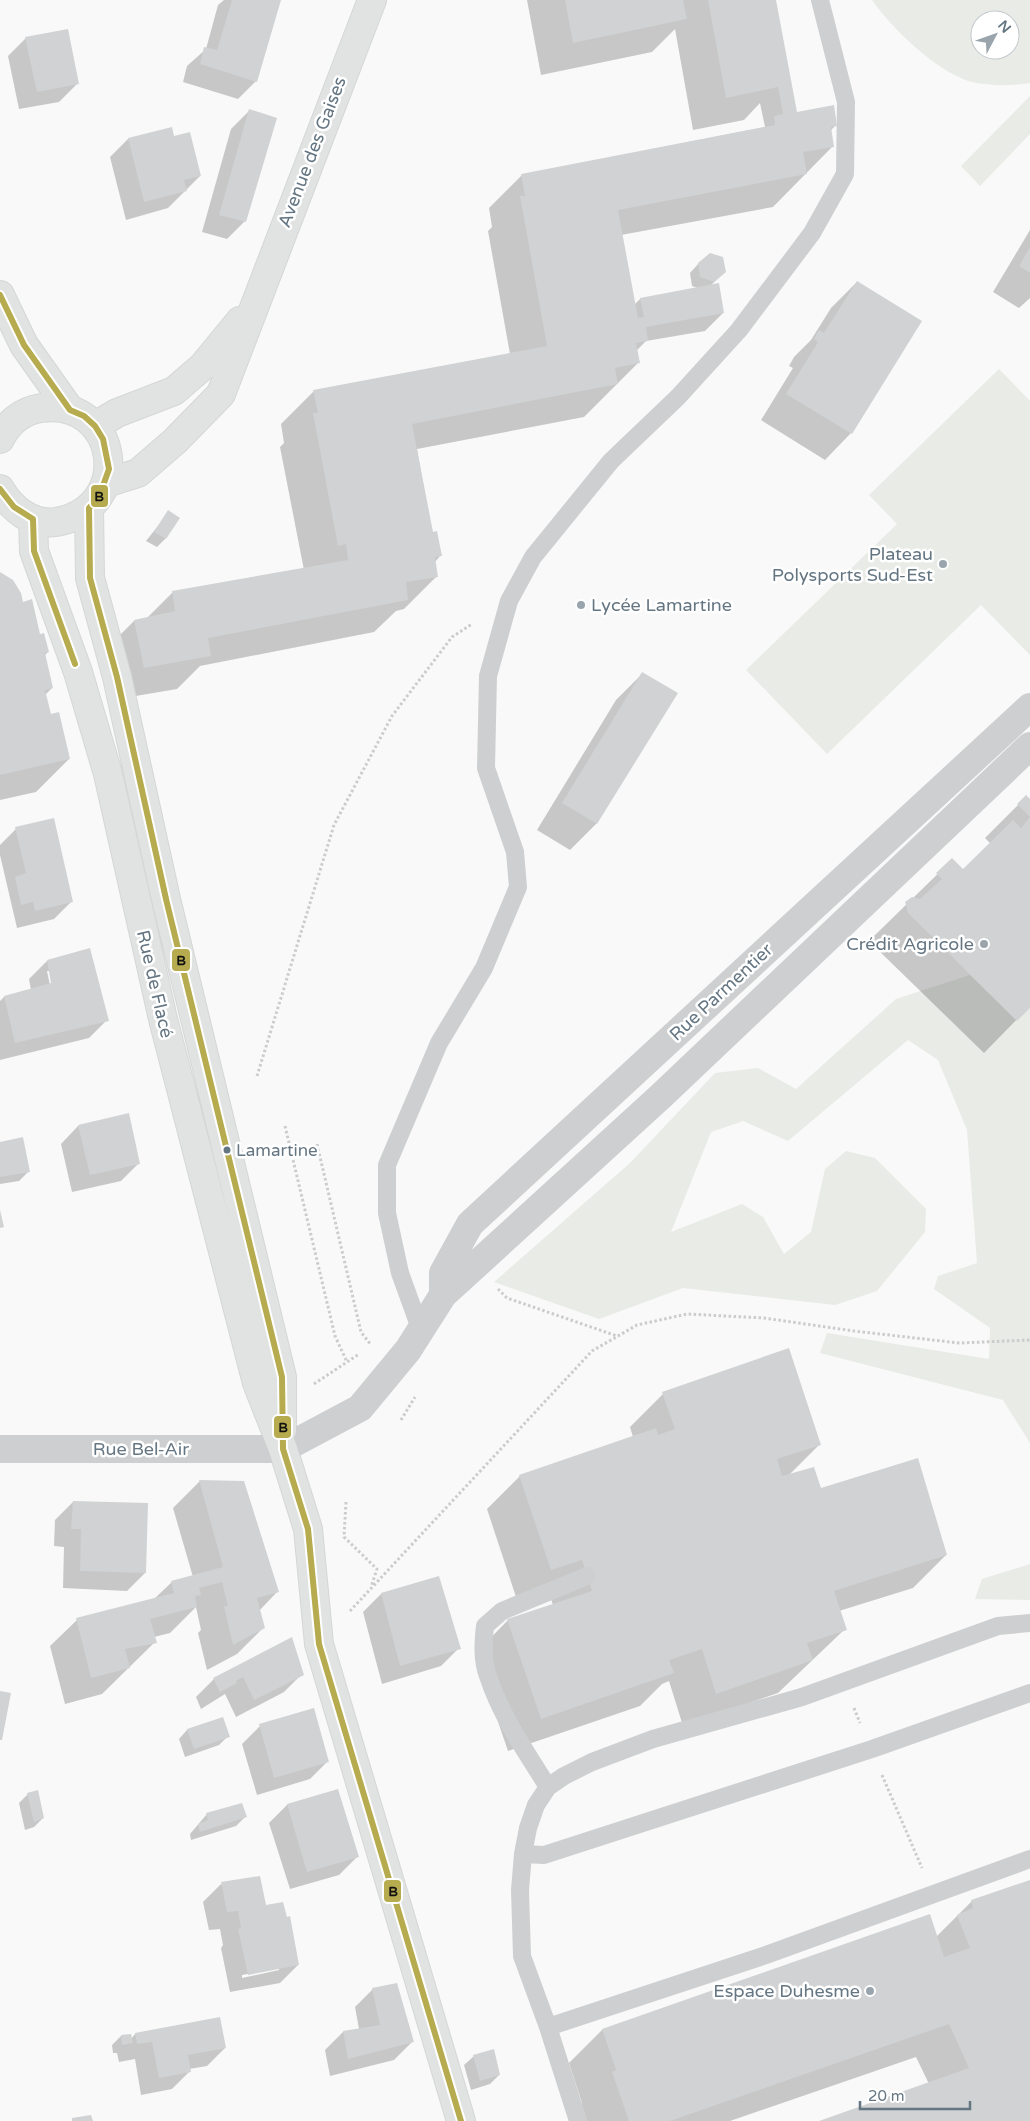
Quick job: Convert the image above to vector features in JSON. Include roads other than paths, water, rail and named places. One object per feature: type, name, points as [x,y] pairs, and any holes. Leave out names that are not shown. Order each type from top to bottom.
[{"type":"main road","name":"Avenue des Gaises","points":[[106,483],[138,473],[175,441],[221,394],[372,0]]},
{"type":"main road","points":[[0,295],[24,345],[70,410]]},
{"type":"main road","name":"Avenue des Gaises","points":[[95,426],[117,413],[174,391],[203,366],[254,304]]},
{"type":"main road","points":[[0,439],[5,430],[18,417],[34,409],[52,407],[70,410],[84,416],[95,426],[103,439],[108,453],[109,469],[106,483],[99,497],[89,508],[72,518],[52,522],[12,508]]},
{"type":"main road","name":"Rue de Flacé","points":[[12,508],[34,551],[78,672],[108,774],[163,1019],[257,1383],[283,1449],[308,1529],[319,1644],[461,2121]]},
{"type":"main road","name":"Rue de Flacé","points":[[89,508],[90,578],[118,677],[166,900],[282,1377],[283,1449]]},
{"type":"street","name":"Rue Parmentier","points":[[443,1295],[443,1273],[470,1224],[1030,707]]},
{"type":"street","name":"Rue Parmentier","points":[[283,1449],[360,1408],[399,1362],[443,1295],[661,1096],[1030,746]]},
{"type":"street","name":"Rue Bel-Air","points":[[0,1449],[283,1449]]},
{"type":"lane","points":[[421,1331],[400,1273],[387,1213],[387,1165],[439,1043],[484,968],[518,887],[515,852],[486,768],[488,676],[509,601],[533,556],[611,461],[678,397],[739,330],[812,233],[845,174],[846,102],[820,0]]},
{"type":"lane","points":[[548,1787],[514,1732],[487,1675],[483,1648],[485,1626],[502,1611],[587,1576]]},
{"type":"lane","points":[[578,2121],[548,2027],[522,1956],[520,1890],[522,1854],[536,1805],[548,1787],[564,1776],[592,1762],[653,1739],[802,1697],[998,1626],[1030,1623]]},
{"type":"lane","points":[[522,1854],[544,1855],[872,1749],[1030,1693]]},
{"type":"lane","points":[[548,2027],[766,1955],[1030,1859]]},
{"type":"place","name":"Plateau Polysports Sud-Est","points":[[943,564]]},
{"type":"place","name":"Lycée Lamartine","points":[[581,605]]},
{"type":"place","name":"Crédit Agricole","points":[[984,944]]},
{"type":"place","name":"Lamartine","points":[[227,1150]]},
{"type":"place","name":"Espace Duhesme","points":[[870,1991]]}]
